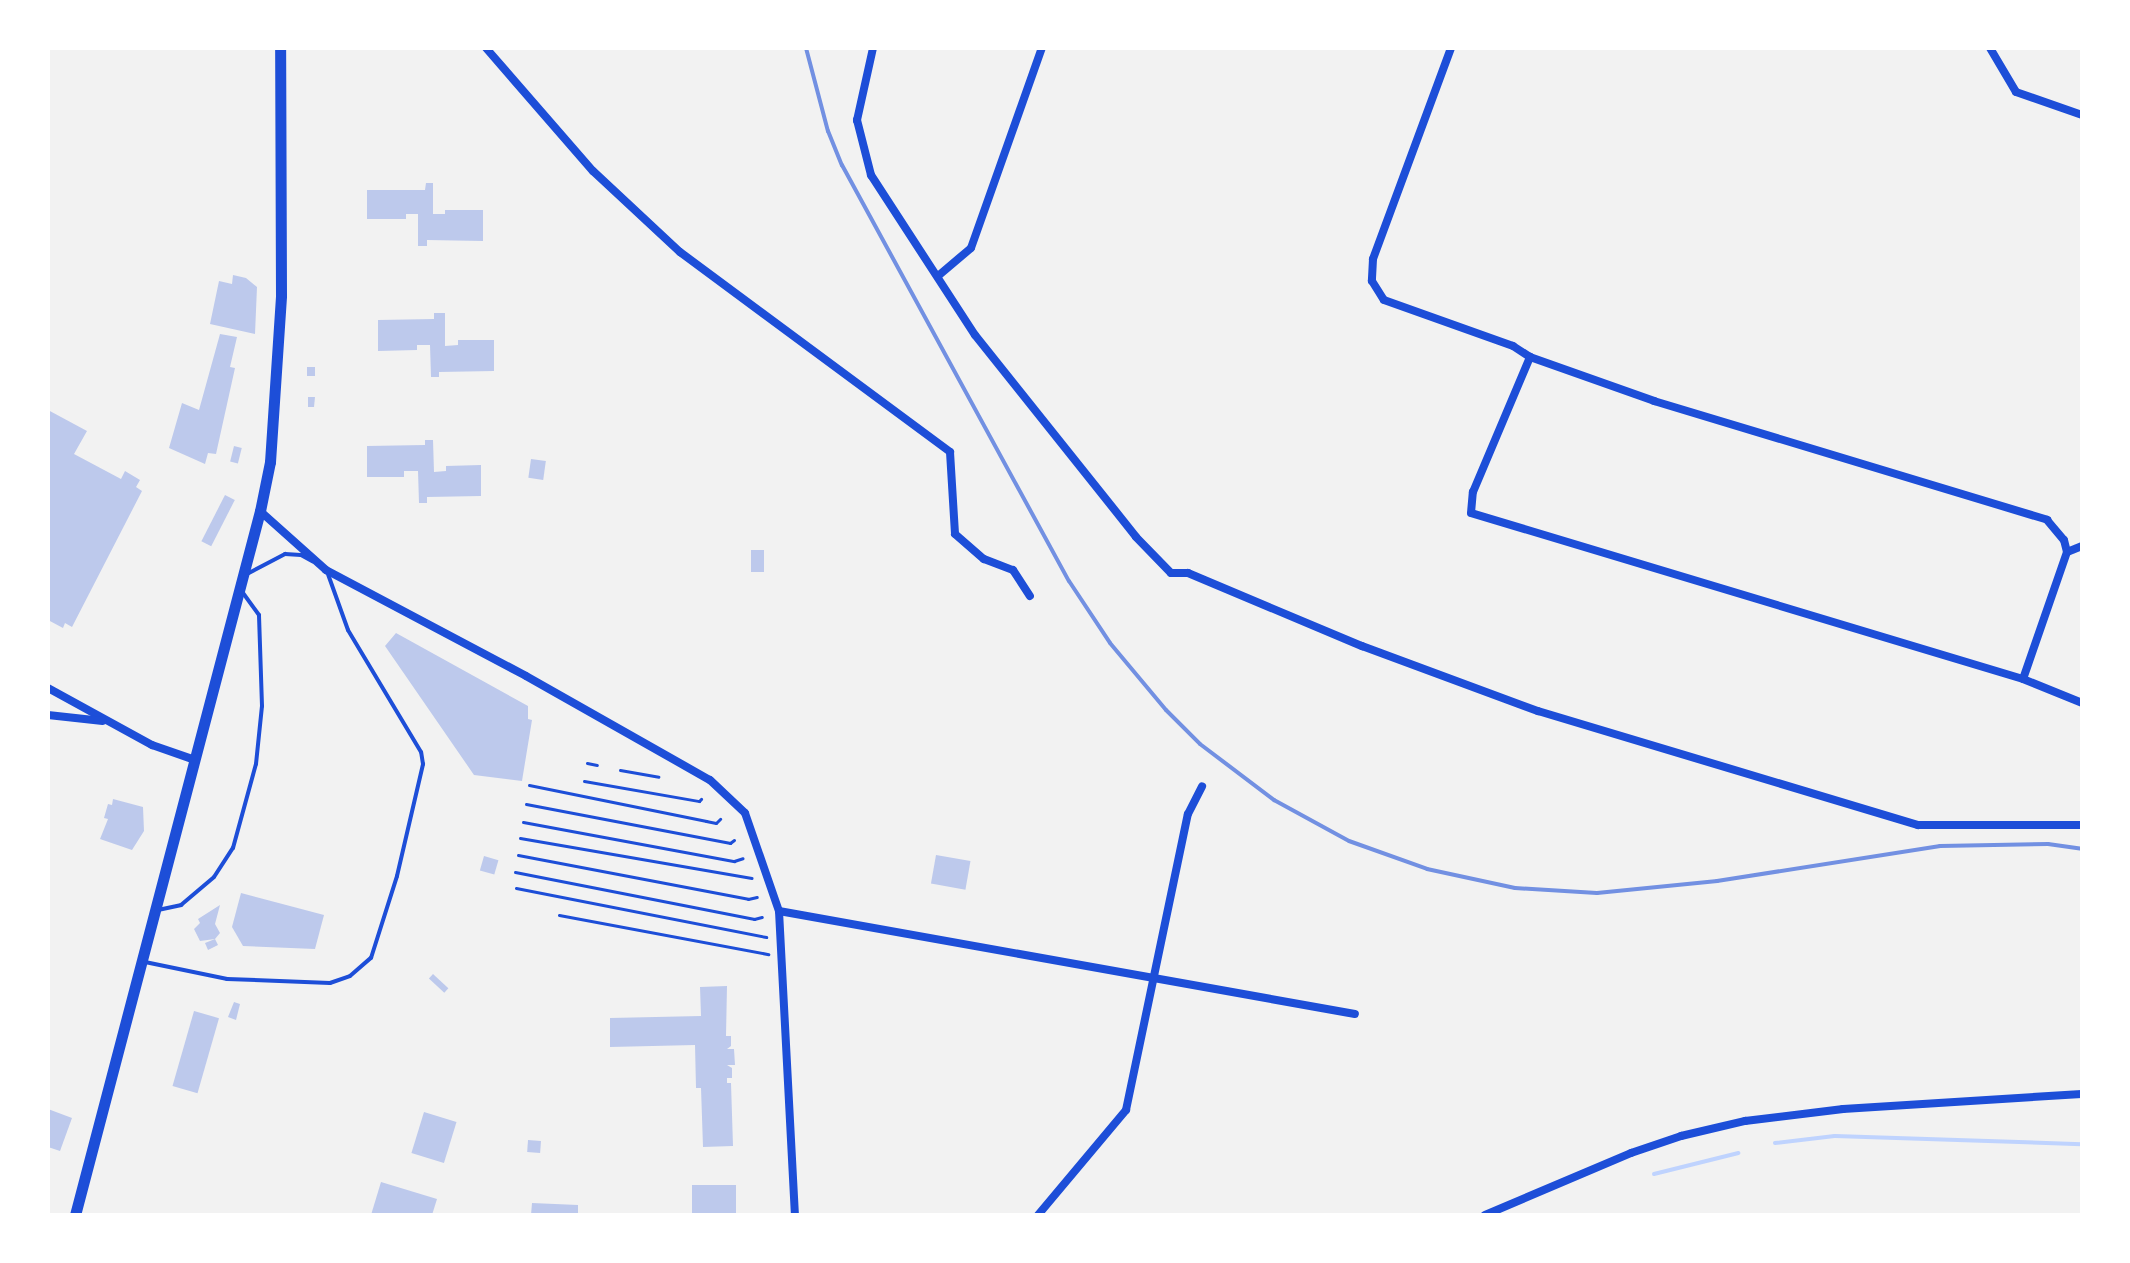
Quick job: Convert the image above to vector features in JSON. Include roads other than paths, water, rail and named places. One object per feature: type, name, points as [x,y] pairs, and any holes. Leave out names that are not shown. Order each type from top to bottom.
[{"type":"main road","points":[[75,1215],[260,511],[277,401],[281,267],[280,48]]},
{"type":"street","points":[[486,48],[593,171],[680,252],[950,452],[955,534],[984,559],[1013,570],[1030,596]]},
{"type":"street","points":[[873,48],[857,120],[871,175],[975,335],[1136,537],[1171,573],[1188,573],[1482,692],[1918,825],[2082,825]]},
{"type":"street","points":[[938,276],[971,248],[1042,48]]},
{"type":"street","points":[[1451,48],[1373,259],[1372,281],[1384,300],[1654,401],[2047,520],[2064,540],[2067,552],[2023,679]]},
{"type":"street","points":[[1990,48],[2016,92],[2082,115]]},
{"type":"street","points":[[1530,357],[1473,492],[1471,513],[2023,679],[2082,703]]},
{"type":"street","points":[[260,511],[326,570],[710,780],[745,813],[779,911],[795,1215]]},
{"type":"street","points":[[2067,552],[2082,546]]},
{"type":"street","points":[[48,688],[152,745],[195,760]]},
{"type":"street","points":[[48,715],[108,721]]},
{"type":"street","points":[[1038,1215],[1126,1110],[1188,814],[1202,786]]},
{"type":"street","points":[[779,911],[1153,975],[1355,1014]]},
{"type":"street","points":[[1485,1215],[1631,1153],[1681,1136],[1745,1121],[1843,1109],[2082,1094]]},
{"type":"lane","points":[[142,961],[227,979],[330,983],[350,976],[371,958],[397,876],[423,764],[421,752],[348,630],[326,570],[301,555],[285,554],[240,582],[259,615],[262,706],[256,764],[233,848],[214,877],[181,905],[155,910]]},
{"type":"waterway","points":[[1775,1143],[1835,1136],[2082,1144]]},
{"type":"waterway","points":[[1654,1174],[1738,1153]]},
{"type":"railway","points":[[806,48],[828,131],[842,165],[1069,581],[1110,643],[1166,710],[1200,744],[1274,800],[1349,841],[1427,869],[1515,888],[1597,893],[1717,881],[1940,846],[2048,844],[2082,849]]}]
